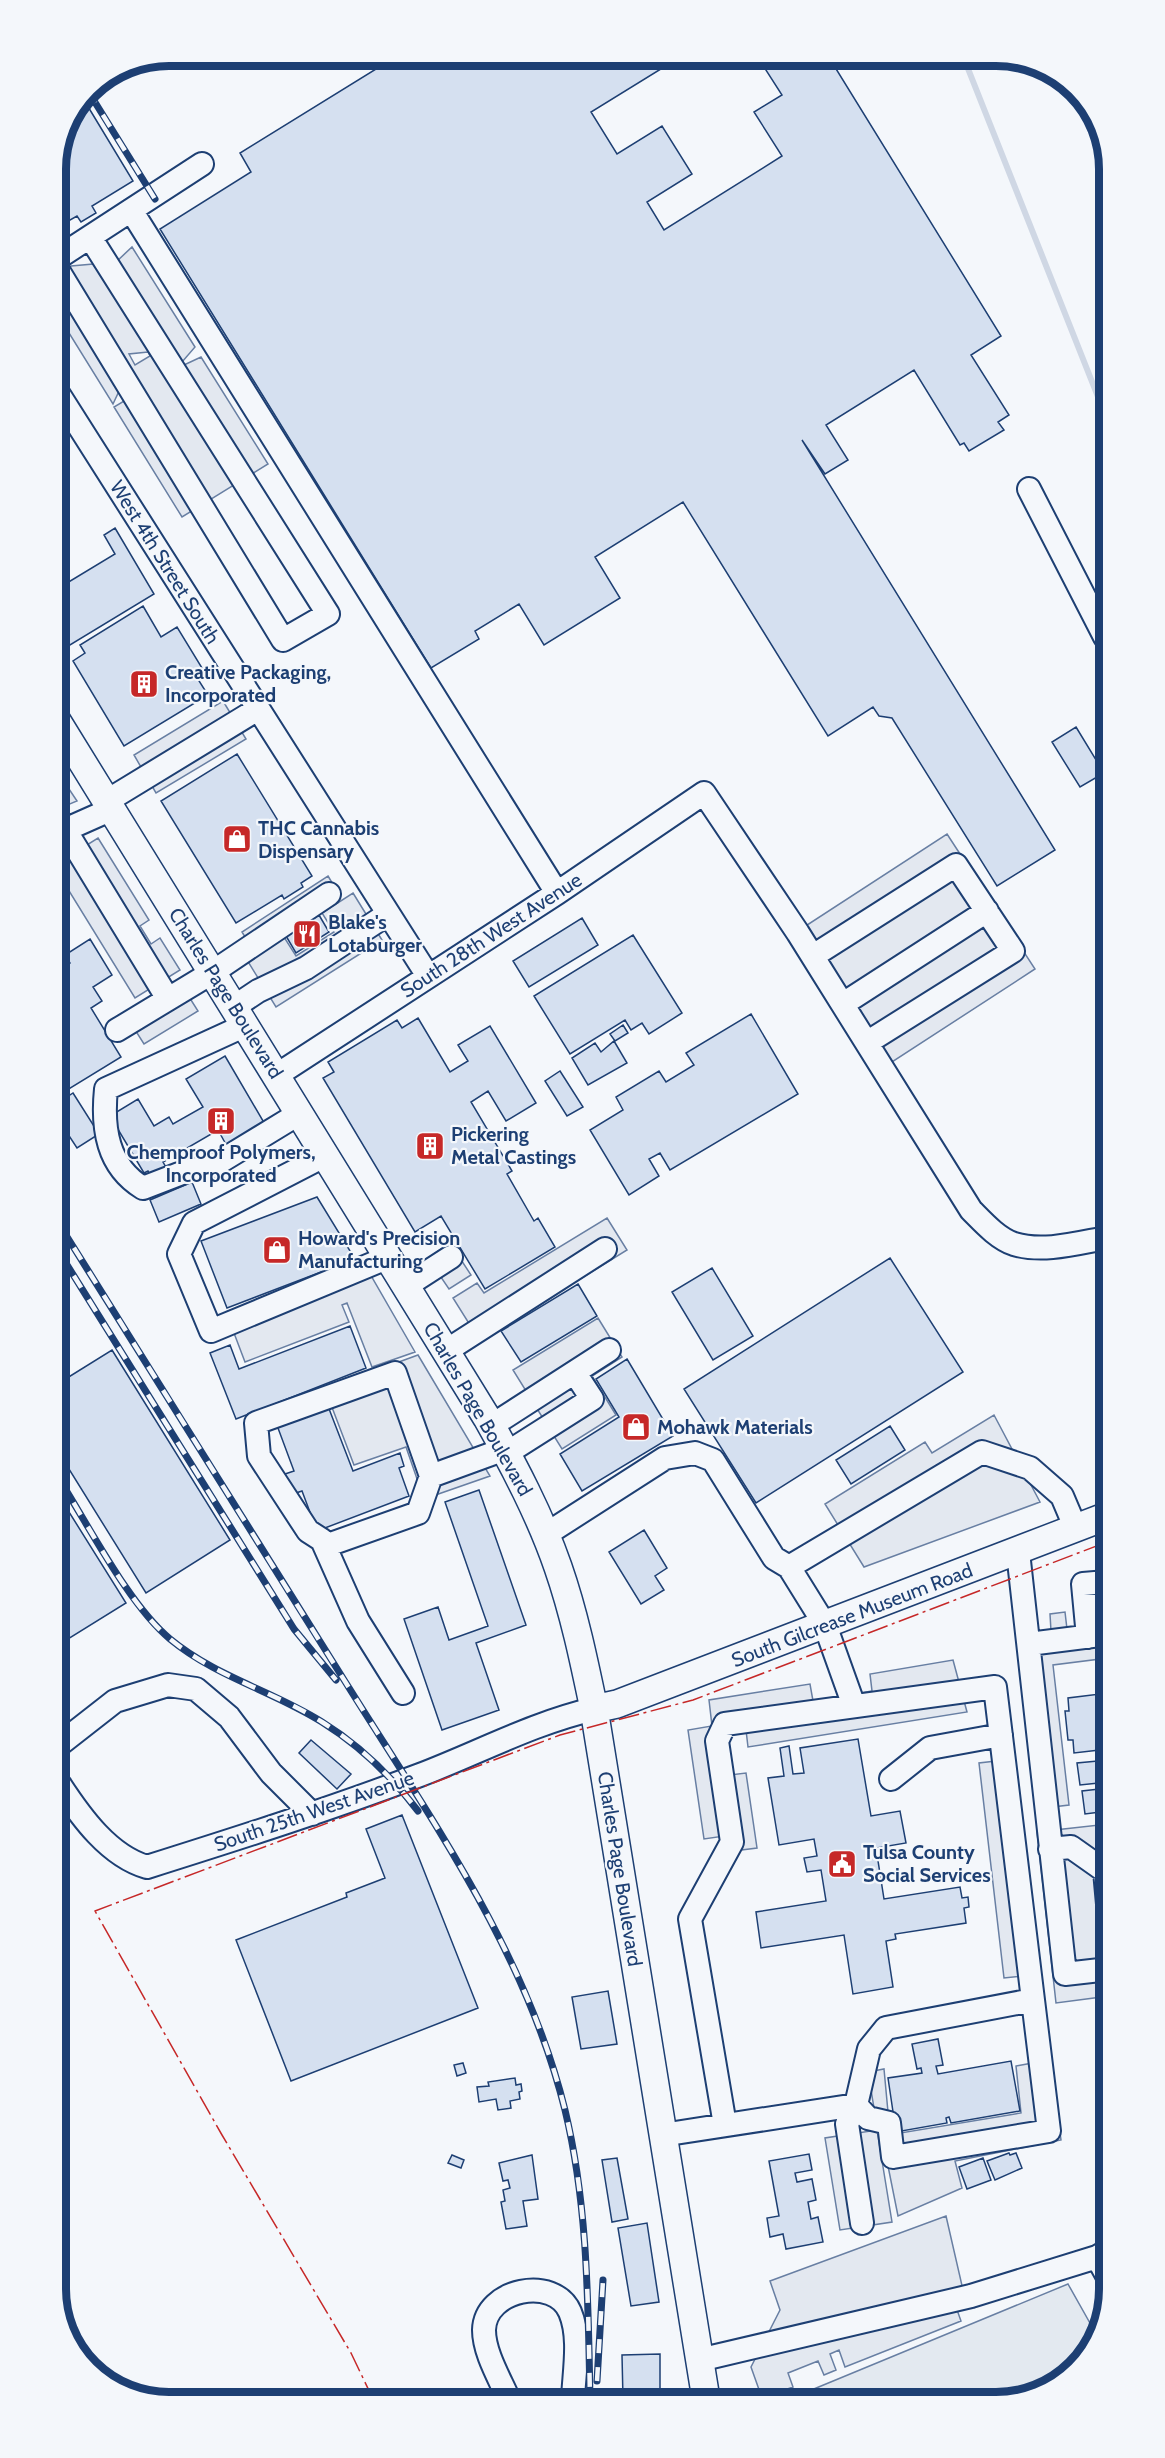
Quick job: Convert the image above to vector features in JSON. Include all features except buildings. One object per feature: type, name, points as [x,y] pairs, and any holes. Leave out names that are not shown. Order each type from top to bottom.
[{"type":"main road","name":"Charles Page Boulevard","points":[[66,744],[109,805],[446,1351],[501,1442],[545,1535],[574,1620],[594,1709],[704,2392]]},
{"type":"main road","name":"South Gilcrease Museum Road","points":[[594,1709],[617,1704],[1099,1519]]},
{"type":"street","points":[[66,253],[202,164]]},
{"type":"street","points":[[131,210],[557,893]]},
{"type":"street","points":[[66,283],[283,640],[328,614],[90,237]]},
{"type":"street","name":"West 4th Street South","points":[[66,406],[428,976]]},
{"type":"street","points":[[1029,489],[1099,625]]},
{"type":"street","points":[[66,824],[109,805],[258,709]]},
{"type":"street","name":"South 28th West Avenue","points":[[277,1075],[557,893],[704,793],[813,957]]},
{"type":"street","points":[[66,837],[168,999]]},
{"type":"street","points":[[868,1042],[1013,951],[956,866],[813,957],[971,1210],[993,1231],[1013,1244],[1033,1247],[1099,1239]]},
{"type":"street","points":[[117,1030],[213,972],[329,894]]},
{"type":"street","points":[[843,1004],[987,911]]},
{"type":"street","points":[[300,1113],[213,1166],[187,1171],[143,1188],[127,1178],[107,1144],[104,1127],[106,1089],[240,1016],[258,991],[306,968],[388,914]]},
{"type":"street","points":[[326,1155],[194,1223],[179,1254],[211,1330],[389,1257]]},
{"type":"street","points":[[446,1351],[605,1250]]},
{"type":"street","points":[[406,1286],[451,1257]]},
{"type":"street","points":[[501,1442],[574,1373],[609,1350]]},
{"type":"street","points":[[325,1546],[418,1513],[431,1476],[395,1373],[256,1423],[259,1456],[308,1531],[322,1540],[358,1621],[403,1694]]},
{"type":"street","points":[[431,1476],[591,1399],[574,1373]]},
{"type":"street","points":[[789,1567],[982,1452],[1030,1468],[1062,1496],[1076,1529]]},
{"type":"street","points":[[545,1535],[665,1458],[695,1453],[712,1460],[774,1558],[789,1567],[825,1625],[854,1706]]},
{"type":"street","points":[[1017,1552],[1065,1974],[1099,1970]]},
{"type":"street","points":[[1029,1644],[1098,1636],[1083,1584],[1099,1583]]},
{"type":"street","points":[[66,1739],[116,1701],[168,1685],[196,1689],[229,1717],[271,1773],[312,1814]]},
{"type":"street","points":[[725,2125],[690,1919],[732,1842],[717,1741],[725,1724],[995,1687],[1049,2131],[893,2157],[889,2123],[868,2118],[856,2106]]},
{"type":"street","name":"South 25th West Avenue","points":[[66,1794],[79,1815],[127,1861],[147,1867],[312,1814],[422,1774],[563,1716],[594,1709]]},
{"type":"street","points":[[891,1779],[930,1749],[1001,1735]]},
{"type":"street","points":[[1050,1849],[1071,1847],[1099,1867]]},
{"type":"street","points":[[862,2223],[848,2124],[856,2106],[869,2049],[886,2028],[1033,2000]]},
{"type":"street","points":[[662,2134],[856,2106]]},
{"type":"street","points":[[699,2360],[971,2296],[1099,2255]]},
{"type":"street","points":[[505,2392],[493,2364],[484,2332],[490,2307],[504,2297],[542,2291],[556,2296],[569,2311],[575,2336],[573,2392]]},
{"type":"shaded area","points":[[132,247],[195,347],[182,362],[184,365],[201,357],[268,464],[182,517],[114,407],[126,400],[121,387],[113,404],[66,328],[66,273],[71,266],[116,262]],"holes":[[[148,352],[150,356],[135,365],[129,354]]]},
{"type":"shaded area","points":[[223,701],[246,739],[156,793],[134,755]]},
{"type":"shaded area","points":[[66,784],[77,801],[66,806]]},
{"type":"shaded area","points":[[947,834],[1035,969],[892,1062],[804,927]]},
{"type":"shaded area","points":[[98,838],[149,920],[140,926],[151,944],[160,938],[180,970],[135,998],[66,886],[66,858]]},
{"type":"shaded area","points":[[328,876],[340,896],[254,952],[242,932]]},
{"type":"shaded area","points":[[353,893],[382,940],[276,1007],[247,960],[284,937],[296,956],[334,932],[322,913]]},
{"type":"shaded area","points":[[179,981],[198,1011],[144,1044],[125,1014]]},
{"type":"shaded area","points":[[607,1218],[627,1250],[480,1341],[453,1298],[477,1283],[484,1293]]},
{"type":"shaded area","points":[[450,1243],[471,1275],[449,1289],[428,1258]]},
{"type":"shaded area","points":[[362,1260],[415,1352],[372,1367],[347,1303],[342,1305],[349,1322],[245,1362],[226,1312]]},
{"type":"shaded area","points":[[598,1318],[622,1357],[592,1376],[616,1415],[562,1449],[513,1370]]},
{"type":"shaded area","points":[[418,1355],[490,1476],[424,1499],[406,1447],[354,1465],[325,1389]]},
{"type":"shaded area","points":[[994,1415],[1040,1502],[864,1567],[825,1504],[925,1442],[932,1453]]},
{"type":"shaded area","points":[[1096,1571],[1099,1571],[1099,1598]]},
{"type":"shaded area","points":[[1065,1612],[1067,1629],[1099,1625],[1099,1659],[1053,1665],[1069,1805],[1036,1809],[1016,1634],[1051,1631],[1050,1614]]},
{"type":"shaded area","points":[[953,1660],[967,1712],[748,1747],[746,1730],[724,1733],[730,1775],[746,1773],[757,1848],[726,1852],[724,1836],[704,1839],[688,1730],[712,1726],[709,1700],[810,1684],[813,1701],[872,1691],[870,1674]]},
{"type":"shaded area","points":[[1013,1759],[1039,1974],[1004,1978],[979,1763]]},
{"type":"shaded area","points":[[1099,1825],[1099,1997],[1056,2003],[1037,1832]]},
{"type":"shaded area","points":[[1049,2060],[1061,2140],[955,2161],[962,2188],[898,2216],[882,2136],[1021,2113],[1016,2066]]},
{"type":"shaded area","points":[[884,2069],[888,2112],[875,2114],[868,2072]]},
{"type":"shaded area","points":[[877,2130],[892,2222],[840,2230],[825,2138]]},
{"type":"shaded area","points":[[946,2216],[966,2303],[956,2307],[961,2321],[845,2367],[839,2350],[830,2354],[836,2370],[824,2375],[818,2361],[788,2373],[793,2387],[779,2392],[760,2392],[751,2367],[780,2310],[770,2281]]},
{"type":"shaded area","points":[[1068,2284],[1092,2326],[1078,2352],[1069,2362],[1059,2371],[1029,2387],[996,2392],[807,2392]]},
{"type":"waterway","points":[[967,66],[1099,399]]},
{"type":"railway","points":[[93,100],[155,199]]},
{"type":"railway","points":[[66,1235],[442,1836],[501,1941],[526,1996],[548,2052],[573,2146],[585,2254],[590,2392]]},
{"type":"railway","points":[[66,1263],[294,1629],[336,1680]]},
{"type":"railway","points":[[66,1491],[125,1586],[170,1639],[206,1664],[284,1701],[336,1731],[374,1762],[418,1811]]},
{"type":"railway","points":[[597,2381],[603,2280]]},
{"type":"power","points":[[370,2392],[351,2353],[222,2135],[95,1911],[560,1735],[693,1700],[1099,1545]]},
{"type":"place","name":"Creative Packaging, Incorporated","points":[[144,684]]},
{"type":"place","name":"THC Cannabis Dispensary","points":[[237,839]]},
{"type":"place","name":"Blake's Lotaburger","points":[[307,934]]},
{"type":"place","name":"Chemproof Polymers, Incorporated","points":[[221,1121]]},
{"type":"place","name":"Pickering Metal Castings","points":[[430,1146]]},
{"type":"place","name":"Howard's Precision Manufacturing","points":[[277,1250]]},
{"type":"place","name":"Mohawk Materials","points":[[636,1427]]},
{"type":"place","name":"Tulsa County Social Services","points":[[842,1864]]}]
